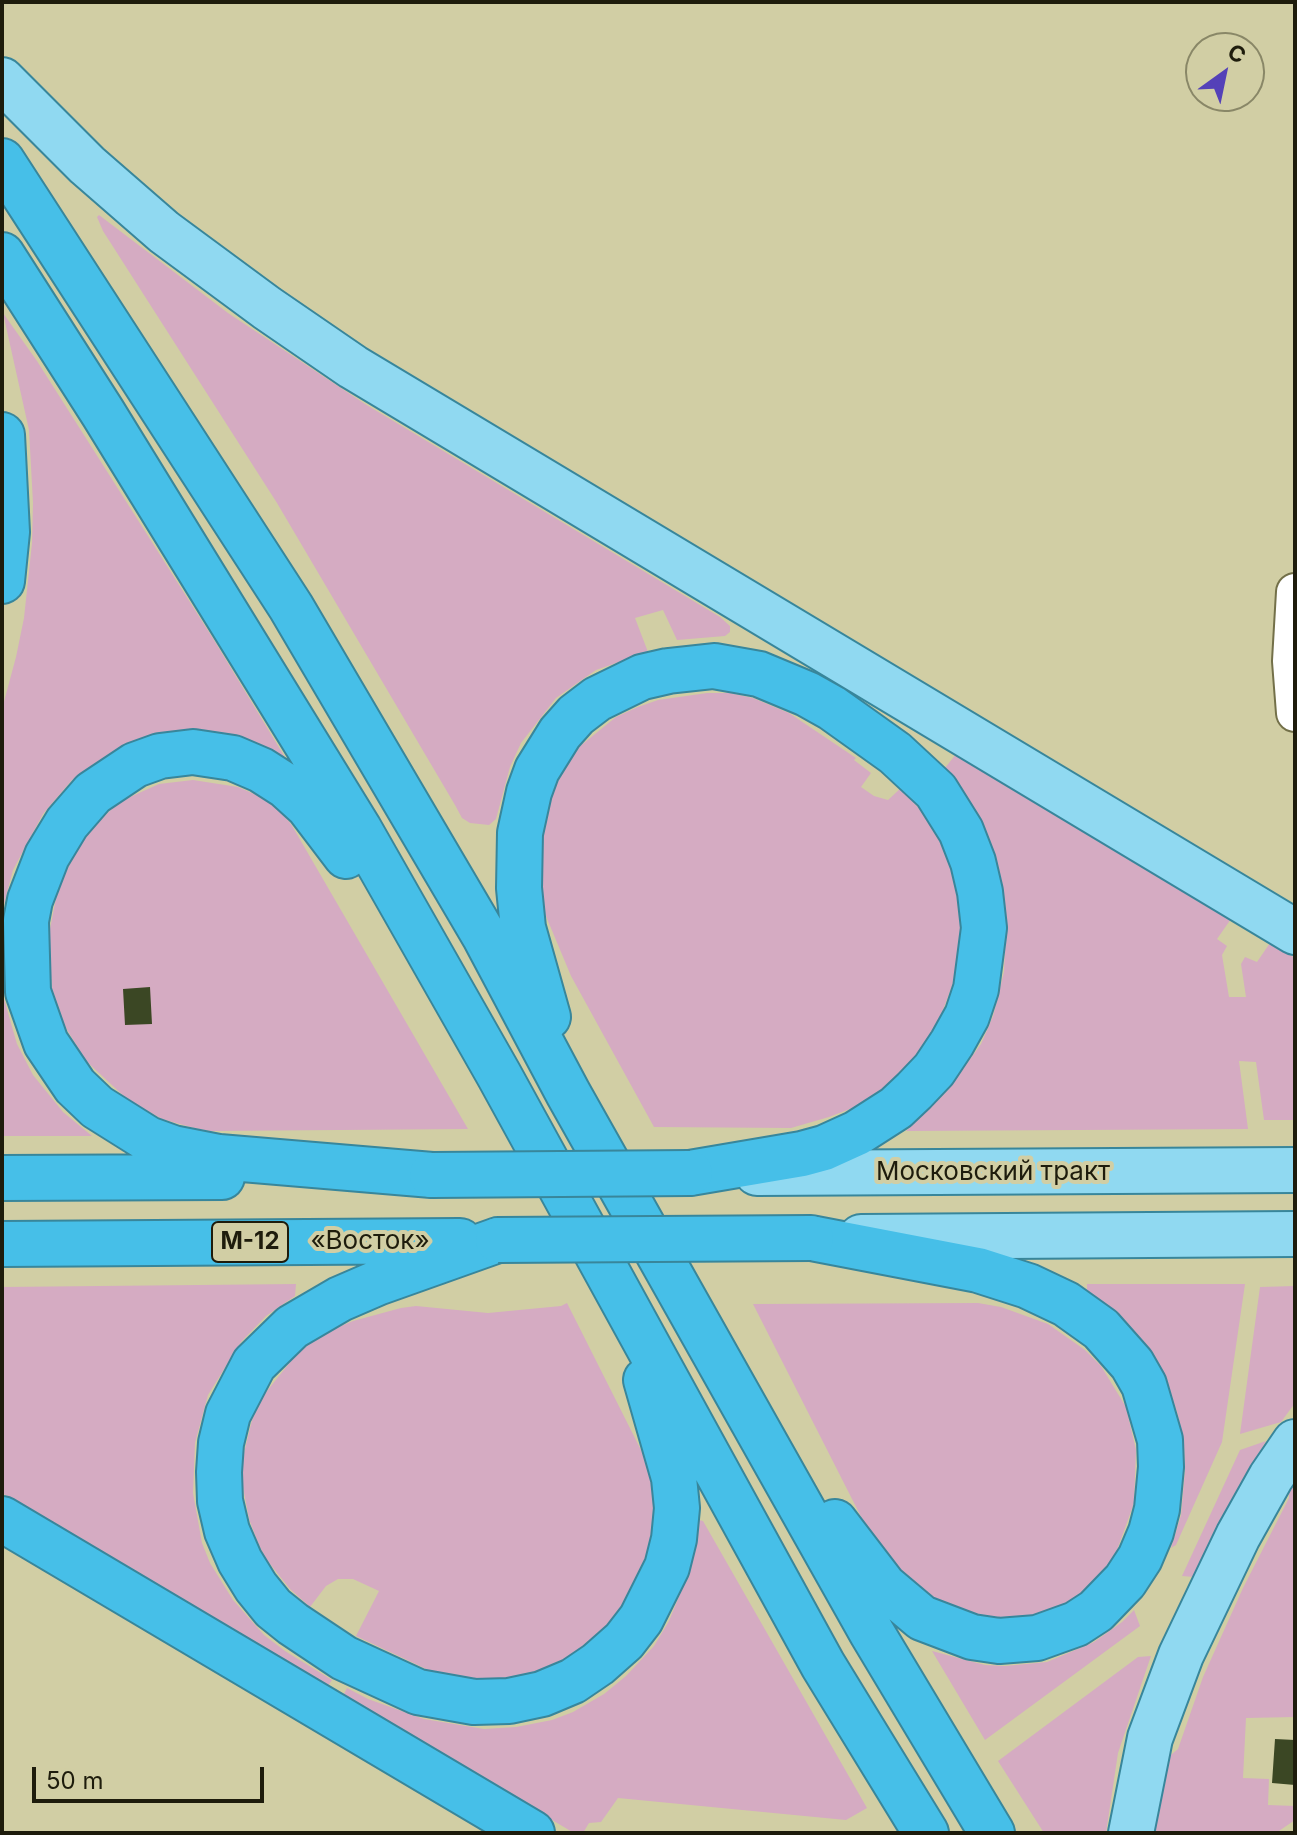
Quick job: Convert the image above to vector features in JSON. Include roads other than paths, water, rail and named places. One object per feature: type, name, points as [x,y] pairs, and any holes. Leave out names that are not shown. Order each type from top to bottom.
[{"type":"highway","points":[[2,161],[291,607],[484,935],[568,1093],[872,1633],[992,1833]]},
{"type":"highway","points":[[2,255],[359,829],[499,1075],[823,1665],[926,1833]]},
{"type":"highway","points":[[2,435],[7,532],[2,581]]},
{"type":"highway","points":[[2,1178],[690,1173],[813,1151],[874,1123],[896,1108],[934,1070],[967,1016],[982,961],[984,928],[980,892],[961,831],[942,799],[922,776],[863,729],[807,694],[759,674],[738,669],[692,667],[642,677],[597,699],[576,715],[548,751],[533,781],[523,814],[519,858],[523,928],[568,1093]]},
{"type":"highway","points":[[432,1175],[219,1157],[173,1148],[148,1139],[97,1107],[75,1086],[46,1043],[28,992],[25,943],[30,900],[47,856],[73,815],[107,781],[135,765],[175,754],[214,754],[261,770],[286,786],[308,806],[329,832],[499,1075]]},
{"type":"highway","name":"«Восток»","points":[[2,1244],[811,1238],[978,1270],[1028,1286],[1082,1314],[1101,1329],[1132,1364],[1144,1385],[1160,1440],[1159,1489],[1151,1532],[1140,1558],[1111,1597],[1076,1624],[1052,1634],[1019,1641],[972,1637],[922,1618],[884,1586],[747,1409]]},
{"type":"highway","points":[[498,1240],[377,1283],[309,1315],[270,1346],[254,1364],[228,1414],[221,1443],[220,1501],[227,1531],[240,1561],[273,1608],[344,1658],[418,1692],[474,1702],[509,1701],[542,1694],[573,1681],[624,1641],[641,1619],[667,1567],[677,1508],[668,1455],[621,1297]]},
{"type":"highway","points":[[2,1519],[532,1833]]},
{"type":"main road","points":[[2,80],[87,165],[164,232],[353,367],[1295,932]]},
{"type":"main road","name":"Московский тракт","points":[[690,1173],[1295,1170]]},
{"type":"main road","points":[[811,1238],[1295,1234]]},
{"type":"main road","points":[[1131,1833],[1150,1738],[1165,1694],[1213,1585],[1271,1477],[1295,1442]]},
{"type":"street","points":[[1295,592],[1291,661],[1295,713]]}]
